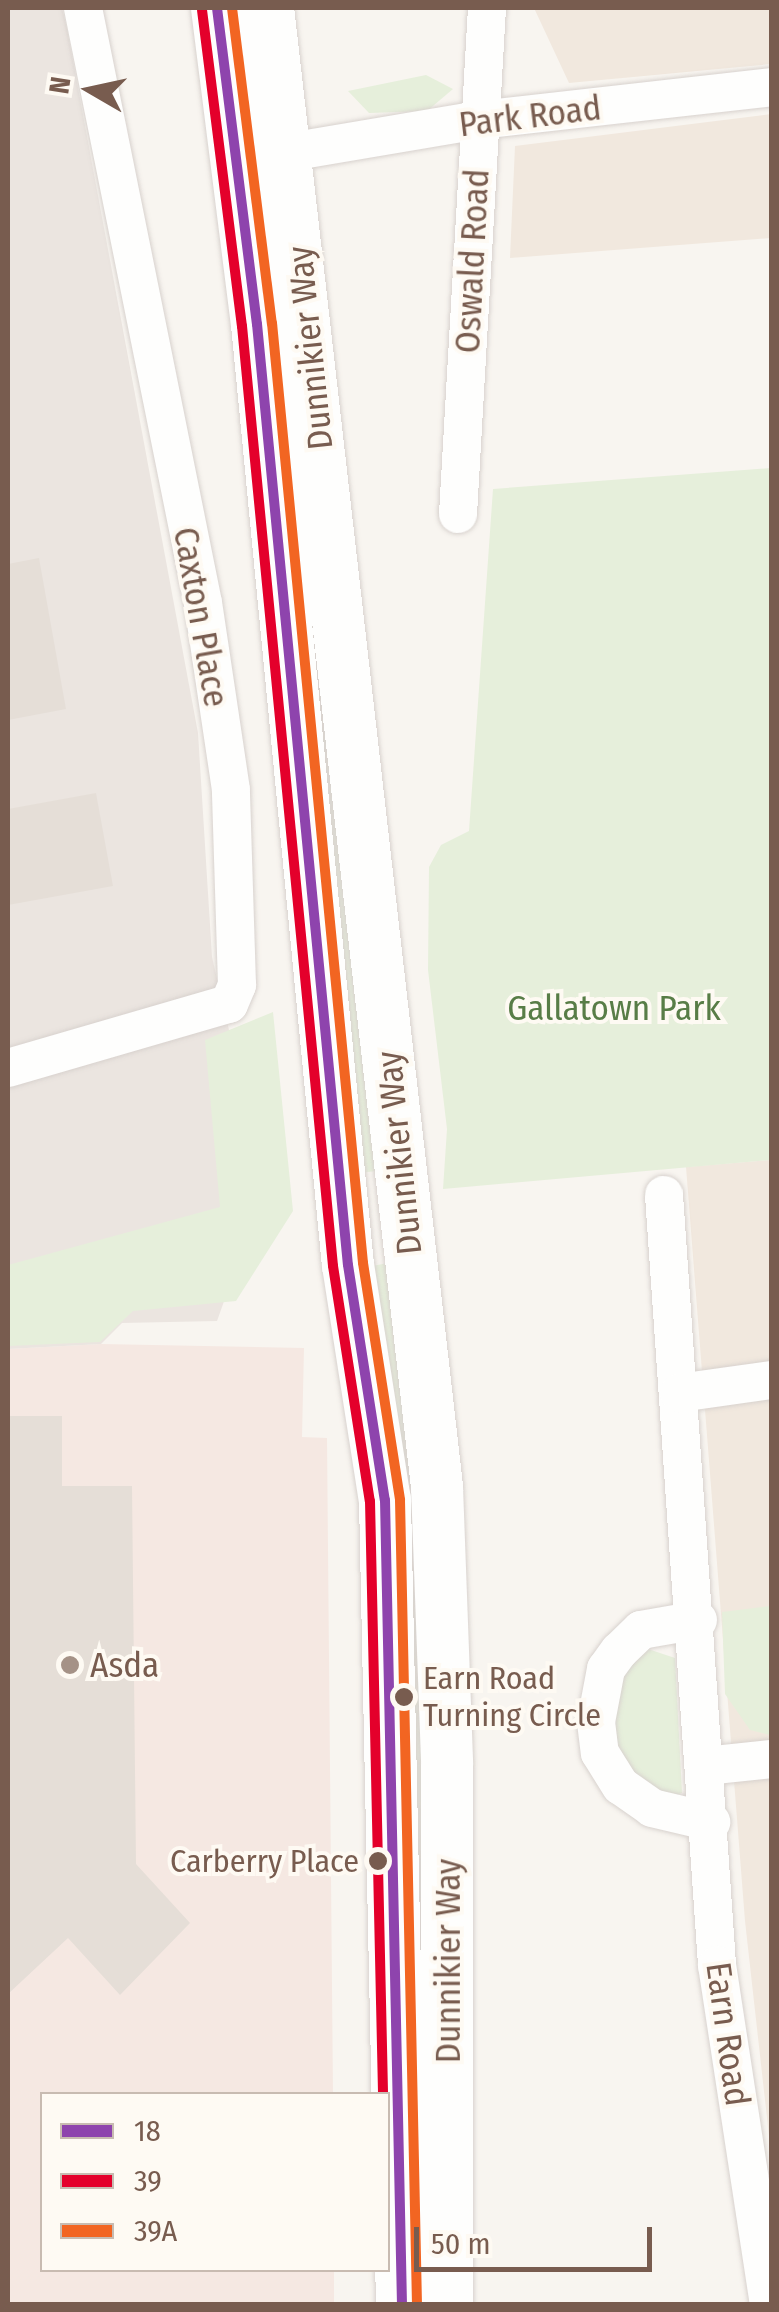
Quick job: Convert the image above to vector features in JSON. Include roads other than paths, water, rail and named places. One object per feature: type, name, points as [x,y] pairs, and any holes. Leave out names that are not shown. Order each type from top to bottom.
[{"type":"main road","name":"Dunnikier Way","points":[[218,8],[257,324],[348,1265],[385,1500],[402,2304]]},
{"type":"main road","name":"Dunnikier Way","points":[[268,8],[289,152],[437,1487],[448,1765],[447,2304]]},
{"type":"main road","points":[[257,324],[260,175],[268,158],[289,152]]},
{"type":"street","name":"Caxton Place","points":[[8,1068],[229,1004],[237,985],[231,790],[203,603],[83,8]]},
{"type":"street","name":"Oswald Road","points":[[458,514],[487,8]]},
{"type":"street","name":"Park Road","points":[[289,152],[479,120],[772,87]]},
{"type":"street","name":"Earn Road","points":[[664,1195],[698,1620],[722,2010],[762,2199],[768,2304]]},
{"type":"street","points":[[679,1392],[772,1380]]},
{"type":"street","points":[[698,1620],[641,1630],[619,1651],[606,1669],[596,1722],[600,1753],[621,1786],[652,1808],[711,1822]]},
{"type":"street","points":[[706,1766],[772,1760]]},
{"type":"place","name":"Asda","points":[[70,1665]]},
{"type":"place","name":"Earn Road Turning Circle","points":[[404,1697]]},
{"type":"place","name":"Carberry Place","points":[[378,1861]]},
{"type":"park label","name":"Gallatown Park","points":[[614,1008]]}]
